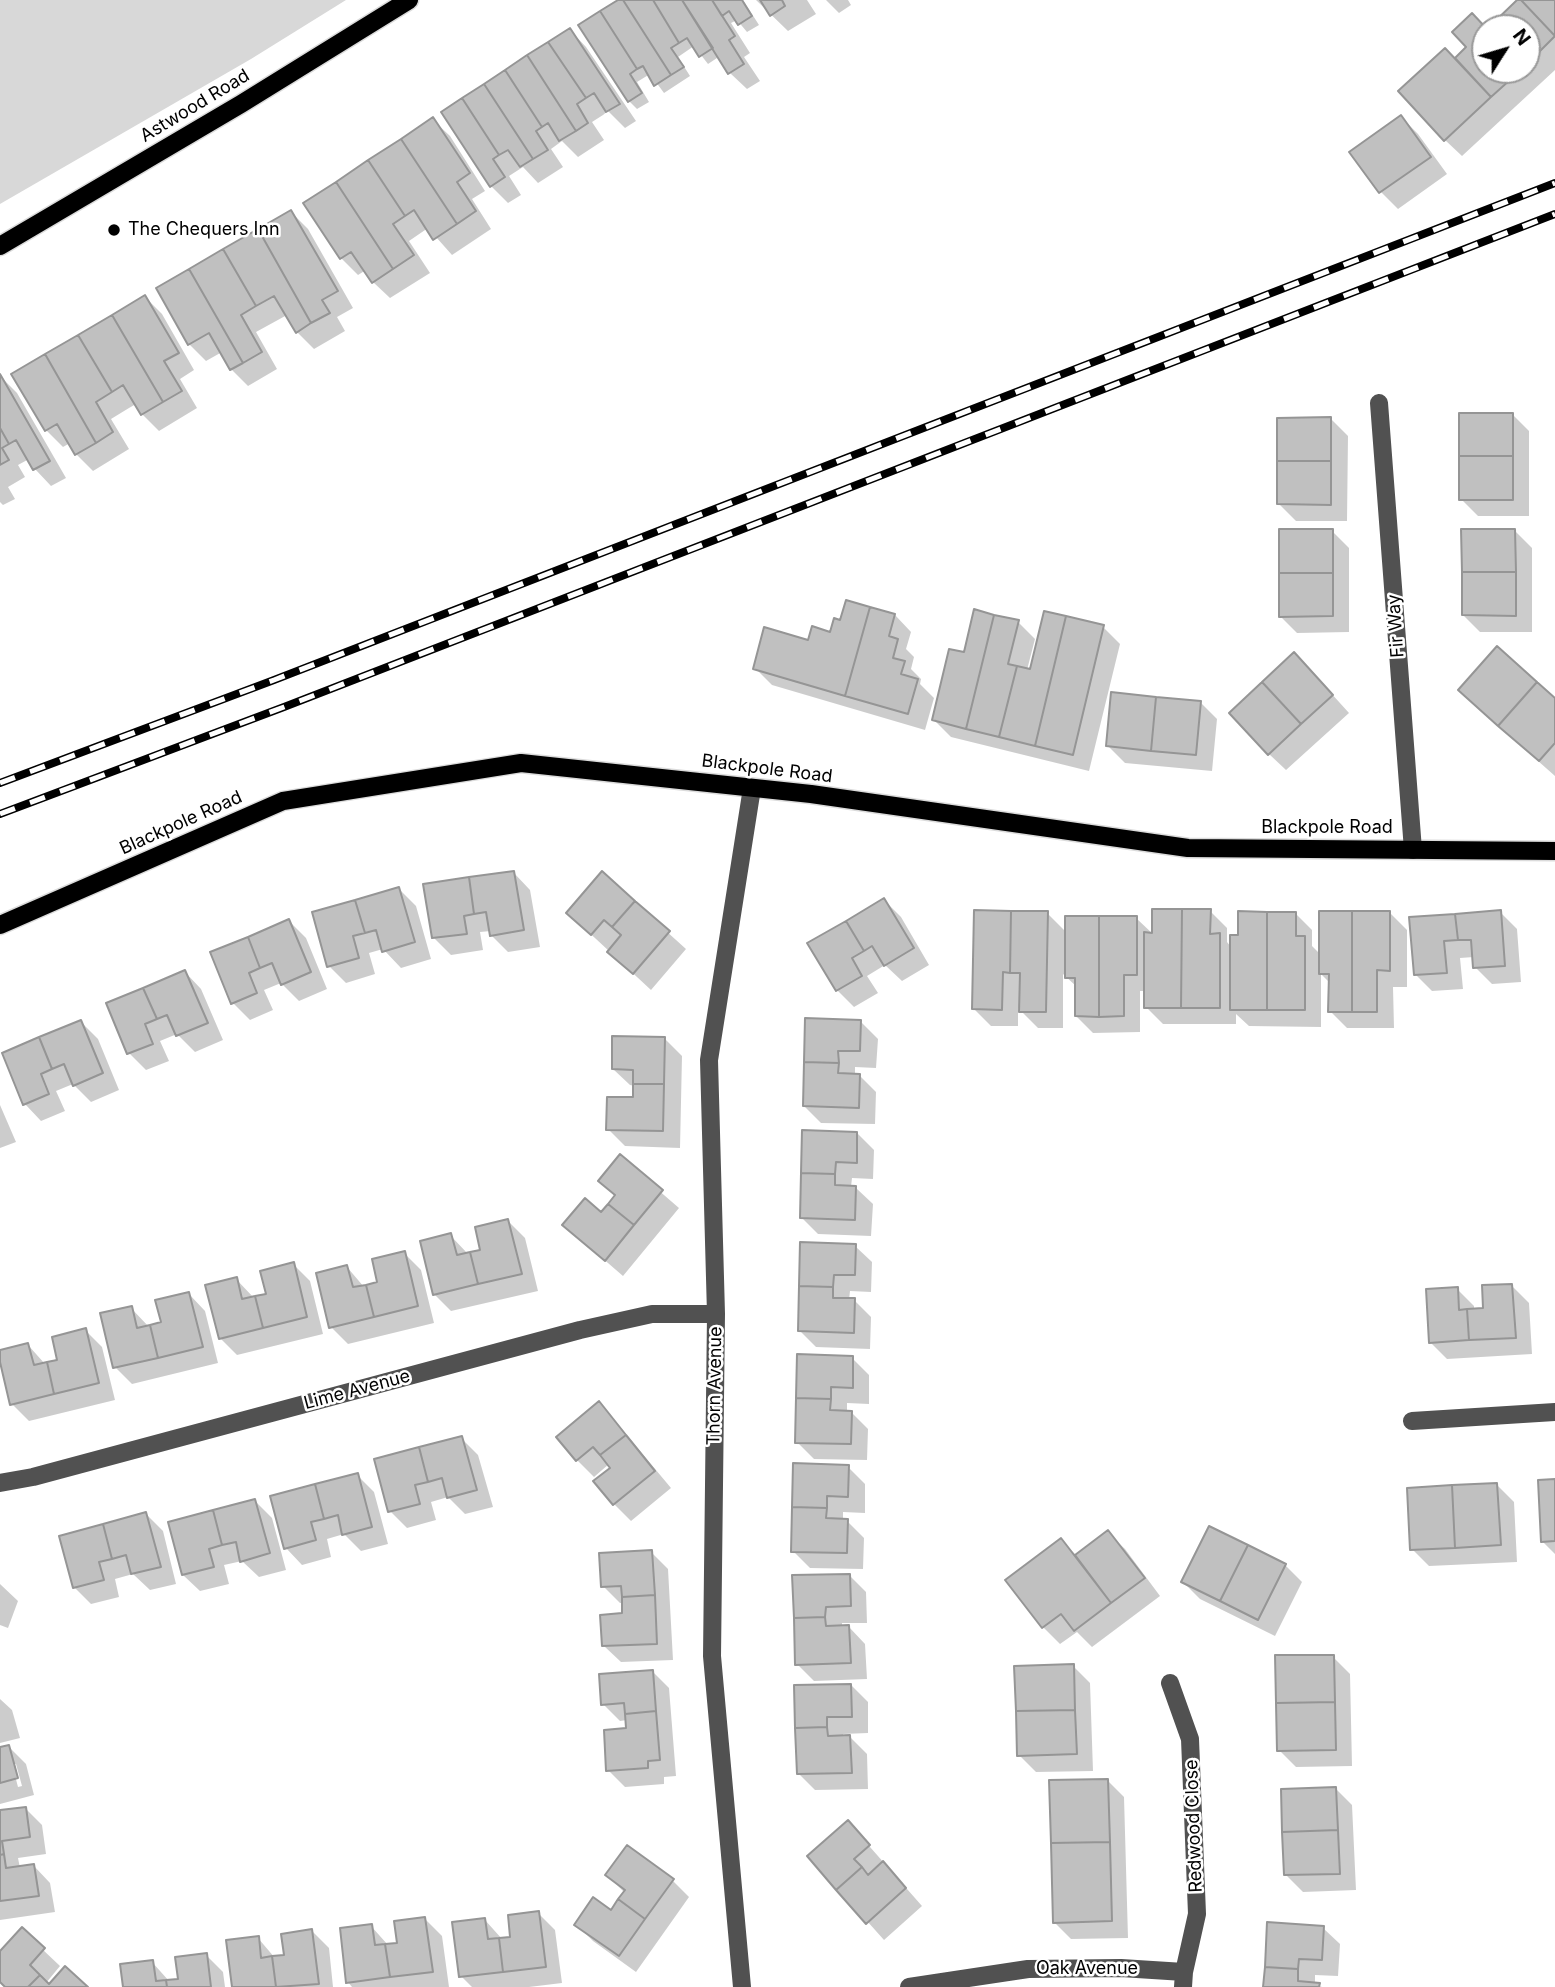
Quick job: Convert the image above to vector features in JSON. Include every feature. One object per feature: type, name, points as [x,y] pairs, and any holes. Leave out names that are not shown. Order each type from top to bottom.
[{"type":"main road","name":"Astwood Road","points":[[0,246],[241,104],[409,0]]},
{"type":"main road","name":"Blackpole Road","points":[[0,925],[283,801],[521,763],[811,794],[1188,848],[1555,850]]},
{"type":"street","name":"Fir Way","points":[[1379,403],[1413,850]]},
{"type":"street","name":"Thorn Avenue","points":[[742,1987],[712,1656],[716,1314],[709,1060],[752,788]]},
{"type":"street","name":"Lime Avenue","points":[[0,1483],[33,1478],[580,1330],[652,1314],[716,1314]]},
{"type":"street","points":[[1412,1421],[1555,1412]]},
{"type":"street","name":"Redwood Close","points":[[1170,1683],[1190,1739],[1197,1914],[1184,1979]]},
{"type":"street","name":"Oak Avenue","points":[[909,1987],[1028,1969],[1121,1968],[1184,1979]]},
{"type":"shaded area","points":[[0,0],[346,0],[251,59],[0,204]]},
{"type":"building","points":[[618,0],[623,0],[671,75],[654,86],[643,66],[637,69],[600,11]]},
{"type":"building","points":[[623,0],[653,0],[679,43],[671,48],[684,67],[671,75]]},
{"type":"building","points":[[653,0],[682,0],[713,48],[699,57],[687,38],[679,43]]},
{"type":"building","points":[[682,0],[712,0],[735,36],[729,40],[744,64],[728,74]]},
{"type":"building","points":[[712,0],[742,0],[752,16],[738,25],[729,11],[722,16]]},
{"type":"building","points":[[760,0],[782,0],[785,6],[770,16]]},
{"type":"building","points":[[1517,0],[1521,0],[1534,14],[1502,14]]},
{"type":"building","points":[[1521,0],[1555,0],[1555,36],[1541,21],[1541,14],[1534,14]]},
{"type":"building","points":[[600,11],[637,69],[630,74],[642,93],[628,102],[578,25]]},
{"type":"building","points":[[1473,14],[1471,75],[1455,58],[1466,47],[1452,32]]},
{"type":"building","points":[[1541,21],[1555,36],[1541,50]]},
{"type":"building","points":[[570,28],[620,104],[606,112],[594,93],[586,98],[548,42]]},
{"type":"building","points":[[548,42],[586,98],[577,104],[588,123],[576,131],[527,55]]},
{"type":"building","points":[[1445,48],[1471,76],[1471,84],[1479,84],[1491,97],[1444,141],[1398,91]]},
{"type":"building","points":[[527,55],[576,131],[559,141],[548,123],[542,127],[505,70]]},
{"type":"building","points":[[505,70],[542,127],[536,131],[548,150],[533,159],[484,84]]},
{"type":"building","points":[[484,84],[533,159],[520,167],[508,150],[499,155],[462,98]]},
{"type":"building","points":[[1479,84],[1505,84],[1491,97]]},
{"type":"building","points":[[462,98],[499,155],[493,159],[505,177],[490,187],[441,112]]},
{"type":"building","points":[[1401,115],[1431,157],[1379,193],[1349,152]]},
{"type":"building","points":[[433,117],[470,173],[457,182],[476,211],[457,224],[401,139]]},
{"type":"building","points":[[401,139],[457,224],[433,240],[414,210],[405,216],[368,160]]},
{"type":"building","points":[[368,160],[405,216],[393,224],[414,255],[393,269],[336,182]]},
{"type":"building","points":[[336,182],[393,269],[372,283],[351,252],[340,259],[303,203]]},
{"type":"building","points":[[291,210],[338,291],[322,300],[330,313],[311,323],[258,229]]},
{"type":"building","points":[[258,229],[311,323],[296,333],[274,296],[256,306],[223,249]]},
{"type":"building","points":[[223,249],[256,306],[241,315],[262,352],[243,363],[189,269]]},
{"type":"building","points":[[189,269],[243,363],[230,370],[209,333],[188,345],[156,288]]},
{"type":"building","points":[[145,295],[179,353],[164,361],[182,391],[163,402],[112,315]]},
{"type":"building","points":[[112,315],[163,402],[141,415],[123,385],[112,392],[78,335]]},
{"type":"building","points":[[78,335],[112,392],[96,402],[113,432],[96,443],[45,354]]},
{"type":"building","points":[[45,354],[96,443],[75,455],[57,424],[45,431],[11,374]]},
{"type":"building","points":[[0,374],[50,461],[33,470],[16,440],[9,444],[0,428]]},
{"type":"building","points":[[1459,413],[1513,413],[1513,456],[1459,456]]},
{"type":"building","points":[[1331,417],[1331,461],[1277,461],[1277,418]]},
{"type":"building","points":[[0,428],[9,444],[2,448],[9,460],[0,465]]},
{"type":"building","points":[[1459,456],[1513,456],[1513,500],[1459,500]]},
{"type":"building","points":[[1277,461],[1331,461],[1331,505],[1277,504]]},
{"type":"building","points":[[1279,529],[1333,529],[1333,573],[1279,573]]},
{"type":"building","points":[[1461,529],[1515,529],[1516,572],[1462,572]]},
{"type":"building","points":[[1462,572],[1516,572],[1516,616],[1462,615]]},
{"type":"building","points":[[1279,573],[1333,573],[1333,616],[1279,617]]},
{"type":"building","points":[[846,600],[870,607],[845,696],[753,669],[764,627],[808,640],[812,626],[830,632],[834,618],[840,620]]},
{"type":"building","points":[[870,607],[895,614],[889,636],[898,639],[893,658],[905,661],[901,674],[918,679],[908,714],[845,696]]},
{"type":"building","points":[[974,609],[994,615],[966,729],[932,720],[949,649],[964,652]]},
{"type":"building","points":[[1044,611],[1066,616],[1035,746],[999,737],[1017,666],[1030,669]]},
{"type":"building","points":[[994,615],[1019,620],[1008,664],[1017,666],[999,737],[966,729]]},
{"type":"building","points":[[1066,616],[1104,625],[1073,755],[1035,746]]},
{"type":"building","points":[[1497,646],[1537,682],[1498,726],[1458,690]]},
{"type":"building","points":[[1294,652],[1333,695],[1301,724],[1262,682]]},
{"type":"building","points":[[1262,682],[1301,724],[1268,755],[1229,713]]},
{"type":"building","points":[[1537,682],[1555,698],[1555,743],[1539,761],[1498,726]]},
{"type":"building","points":[[1111,692],[1156,697],[1151,751],[1106,746]]},
{"type":"building","points":[[1156,697],[1201,701],[1196,755],[1151,751]]},
{"type":"building","points":[[514,871],[524,930],[490,936],[486,912],[474,914],[469,877]]},
{"type":"building","points":[[602,871],[635,901],[612,927],[604,920],[591,935],[566,913]]},
{"type":"building","points":[[469,877],[474,914],[464,916],[467,934],[432,938],[423,884]]},
{"type":"building","points":[[399,887],[415,942],[382,952],[376,930],[365,933],[355,900]]},
{"type":"building","points":[[884,898],[914,948],[884,966],[872,946],[864,951],[846,921]]},
{"type":"building","points":[[355,900],[365,933],[353,936],[359,958],[327,967],[312,912]]},
{"type":"building","points":[[635,901],[670,931],[633,974],[607,952],[621,935],[612,927]]},
{"type":"building","points":[[1152,909],[1182,909],[1181,1008],[1144,1008],[1144,932],[1152,933]]},
{"type":"building","points":[[1182,909],[1211,909],[1210,934],[1220,933],[1220,1008],[1181,1008]]},
{"type":"building","points":[[974,910],[1011,911],[1010,973],[1003,972],[1002,1010],[972,1009]]},
{"type":"building","points":[[1501,910],[1505,966],[1473,968],[1471,940],[1458,940],[1455,914]]},
{"type":"building","points":[[1011,911],[1048,911],[1046,1012],[1019,1012],[1020,973],[1010,973]]},
{"type":"building","points":[[1238,911],[1267,912],[1267,1010],[1230,1010],[1230,935],[1238,935]]},
{"type":"building","points":[[1319,911],[1352,911],[1352,1012],[1328,1012],[1329,974],[1319,974]]},
{"type":"building","points":[[1352,911],[1390,911],[1390,971],[1377,970],[1377,1012],[1352,1012]]},
{"type":"building","points":[[1267,912],[1296,912],[1296,936],[1305,936],[1305,1010],[1267,1010]]},
{"type":"building","points":[[1455,914],[1458,940],[1444,941],[1447,973],[1414,975],[1409,917]]},
{"type":"building","points":[[1065,916],[1099,916],[1099,1017],[1075,1016],[1075,978],[1065,978]]},
{"type":"building","points":[[1099,916],[1137,916],[1137,975],[1124,975],[1124,1016],[1099,1017]]},
{"type":"building","points":[[289,919],[311,972],[281,985],[272,963],[260,968],[248,937]]},
{"type":"building","points":[[846,921],[864,951],[852,958],[862,976],[836,991],[807,943]]},
{"type":"building","points":[[248,937],[260,968],[249,973],[257,993],[231,1004],[210,952]]},
{"type":"building","points":[[185,970],[208,1023],[176,1036],[167,1015],[157,1019],[143,988]]},
{"type":"building","points":[[143,988],[157,1019],[145,1024],[153,1044],[127,1054],[106,1003]]},
{"type":"building","points":[[805,1018],[861,1020],[860,1051],[838,1051],[839,1063],[804,1062]]},
{"type":"building","points":[[81,1020],[103,1073],[73,1086],[64,1064],[52,1069],[39,1037]]},
{"type":"building","points":[[612,1036],[665,1037],[664,1084],[633,1084],[633,1070],[612,1069]]},
{"type":"building","points":[[39,1037],[52,1069],[41,1074],[49,1094],[23,1105],[2,1053]]},
{"type":"building","points":[[804,1062],[839,1063],[838,1073],[860,1074],[859,1108],[803,1106]]},
{"type":"building","points":[[633,1084],[664,1084],[663,1131],[606,1130],[607,1097],[633,1097]]},
{"type":"building","points":[[802,1130],[857,1132],[857,1163],[836,1162],[835,1174],[801,1173]]},
{"type":"building","points":[[620,1154],[663,1190],[634,1225],[608,1204],[615,1195],[598,1181]]},
{"type":"building","points":[[801,1173],[835,1174],[835,1185],[856,1186],[855,1220],[800,1218]]},
{"type":"building","points":[[585,1198],[601,1212],[608,1204],[634,1225],[605,1261],[562,1225]]},
{"type":"building","points":[[508,1219],[522,1274],[478,1284],[470,1252],[480,1250],[475,1227]]},
{"type":"building","points":[[451,1233],[457,1255],[470,1252],[478,1284],[433,1295],[420,1241]]},
{"type":"building","points":[[800,1242],[856,1244],[855,1275],[834,1275],[833,1287],[799,1286]]},
{"type":"building","points":[[405,1251],[418,1306],[374,1317],[366,1285],[377,1282],[372,1259]]},
{"type":"building","points":[[294,1262],[307,1317],[263,1328],[255,1296],[266,1294],[260,1271]]},
{"type":"building","points":[[347,1265],[353,1287],[366,1285],[374,1317],[329,1328],[316,1273]]},
{"type":"building","points":[[237,1277],[242,1299],[255,1296],[263,1328],[219,1339],[205,1285]]},
{"type":"building","points":[[1512,1284],[1516,1338],[1469,1340],[1467,1309],[1483,1308],[1482,1285]]},
{"type":"building","points":[[799,1286],[833,1287],[833,1298],[855,1298],[854,1333],[798,1331]]},
{"type":"building","points":[[1458,1287],[1459,1310],[1467,1309],[1469,1340],[1429,1343],[1426,1289]]},
{"type":"building","points":[[189,1292],[203,1347],[158,1358],[150,1325],[161,1322],[155,1300]]},
{"type":"building","points":[[132,1306],[137,1328],[150,1325],[158,1358],[113,1368],[100,1313]]},
{"type":"building","points":[[86,1328],[99,1383],[54,1394],[47,1362],[57,1360],[52,1337]]},
{"type":"building","points":[[28,1343],[34,1365],[47,1362],[54,1394],[10,1405],[0,1362],[0,1350]]},
{"type":"building","points":[[797,1354],[853,1356],[853,1388],[831,1387],[831,1399],[796,1398]]},
{"type":"building","points":[[796,1398],[831,1399],[830,1410],[852,1411],[851,1444],[795,1443]]},
{"type":"building","points":[[599,1401],[626,1435],[600,1455],[593,1447],[576,1461],[556,1437]]},
{"type":"building","points":[[626,1435],[655,1471],[613,1505],[593,1481],[610,1468],[600,1455]]},
{"type":"building","points":[[462,1436],[477,1490],[447,1498],[442,1478],[428,1482],[419,1447]]},
{"type":"building","points":[[419,1447],[428,1482],[415,1485],[420,1504],[388,1512],[374,1459]]},
{"type":"building","points":[[793,1463],[849,1465],[848,1497],[827,1496],[827,1508],[792,1507]]},
{"type":"building","points":[[358,1473],[372,1527],[342,1535],[338,1515],[324,1519],[315,1484]]},
{"type":"building","points":[[1555,1479],[1555,1541],[1541,1542],[1538,1480]]},
{"type":"building","points":[[1497,1483],[1501,1545],[1455,1548],[1452,1485]]},
{"type":"building","points":[[315,1484],[324,1519],[311,1522],[316,1540],[284,1549],[270,1496]]},
{"type":"building","points":[[1452,1485],[1455,1548],[1410,1550],[1407,1488]]},
{"type":"building","points":[[255,1499],[270,1553],[240,1562],[236,1542],[222,1545],[213,1510]]},
{"type":"building","points":[[792,1507],[827,1508],[826,1518],[848,1519],[847,1553],[791,1552]]},
{"type":"building","points":[[213,1510],[222,1545],[209,1549],[214,1567],[182,1575],[168,1522]]},
{"type":"building","points":[[146,1512],[161,1567],[131,1574],[126,1555],[112,1559],[103,1524]]},
{"type":"building","points":[[103,1524],[112,1559],[99,1562],[104,1580],[73,1588],[59,1536]]},
{"type":"building","points":[[1209,1526],[1248,1545],[1220,1601],[1181,1582]]},
{"type":"building","points":[[1108,1530],[1145,1578],[1111,1603],[1075,1555]]},
{"type":"building","points":[[1061,1538],[1111,1603],[1074,1631],[1061,1614],[1042,1628],[1005,1580]]},
{"type":"building","points":[[1248,1545],[1286,1564],[1258,1620],[1220,1601]]},
{"type":"building","points":[[652,1550],[655,1595],[622,1597],[621,1586],[601,1587],[599,1553]]},
{"type":"building","points":[[850,1574],[851,1606],[826,1607],[825,1617],[794,1618],[792,1575]]},
{"type":"building","points":[[655,1595],[657,1644],[602,1646],[600,1615],[622,1613],[622,1597]]},
{"type":"building","points":[[825,1617],[826,1626],[849,1625],[851,1663],[795,1665],[794,1618]]},
{"type":"building","points":[[1275,1655],[1334,1655],[1335,1702],[1276,1703]]},
{"type":"building","points":[[1074,1664],[1075,1710],[1016,1711],[1014,1666]]},
{"type":"building","points":[[653,1670],[656,1711],[625,1714],[624,1703],[601,1705],[599,1674]]},
{"type":"building","points":[[851,1684],[852,1717],[827,1717],[827,1727],[795,1728],[794,1685]]},
{"type":"building","points":[[1335,1702],[1336,1750],[1277,1751],[1276,1703]]},
{"type":"building","points":[[1075,1710],[1077,1754],[1017,1756],[1016,1711]]},
{"type":"building","points":[[656,1711],[660,1760],[648,1761],[648,1768],[606,1771],[604,1730],[626,1728],[625,1714]]},
{"type":"building","points":[[827,1727],[828,1736],[850,1735],[852,1773],[797,1774],[795,1728]]},
{"type":"building","points":[[9,1745],[18,1778],[0,1783],[0,1747]]},
{"type":"building","points":[[1108,1779],[1110,1842],[1051,1843],[1049,1780]]},
{"type":"building","points":[[1336,1787],[1338,1830],[1282,1832],[1281,1789]]},
{"type":"building","points":[[26,1807],[30,1837],[2,1841],[4,1854],[0,1855],[0,1810]]},
{"type":"building","points":[[848,1820],[870,1845],[854,1859],[862,1867],[836,1890],[807,1856]]},
{"type":"building","points":[[1338,1830],[1340,1874],[1284,1875],[1282,1832]]},
{"type":"building","points":[[1110,1842],[1112,1921],[1053,1923],[1051,1843]]},
{"type":"building","points":[[627,1845],[674,1879],[645,1919],[618,1899],[625,1890],[605,1875]]},
{"type":"building","points":[[4,1854],[6,1868],[34,1864],[39,1896],[0,1901],[0,1855]]},
{"type":"building","points":[[883,1861],[906,1888],[866,1924],[836,1890],[862,1867],[868,1875]]},
{"type":"building","points":[[593,1897],[611,1910],[618,1899],[645,1919],[619,1956],[574,1925]]},
{"type":"building","points":[[539,1911],[546,1967],[503,1972],[499,1938],[510,1937],[508,1915]]},
{"type":"building","points":[[425,1917],[433,1972],[390,1977],[385,1944],[397,1943],[394,1921]]},
{"type":"building","points":[[485,1918],[488,1939],[499,1938],[503,1972],[459,1977],[452,1922]]},
{"type":"building","points":[[1267,1922],[1324,1926],[1322,1960],[1299,1959],[1298,1969],[1265,1967]]},
{"type":"building","points":[[372,1924],[375,1945],[385,1944],[390,1977],[346,1983],[340,1928]]},
{"type":"building","points":[[22,1927],[45,1948],[30,1965],[40,1975],[28,1987],[5,1987],[0,1982],[0,1951]]},
{"type":"building","points":[[312,1929],[319,1984],[276,1987],[272,1956],[284,1955],[281,1934]]},
{"type":"building","points":[[259,1936],[261,1958],[272,1956],[276,1987],[232,1987],[226,1940]]},
{"type":"building","points":[[207,1953],[211,1987],[167,1987],[166,1980],[178,1979],[175,1957]]},
{"type":"building","points":[[153,1960],[156,1981],[166,1980],[167,1987],[123,1987],[120,1964]]},
{"type":"building","points":[[65,1966],[88,1987],[28,1987],[40,1975],[49,1984]]},
{"type":"building","points":[[1265,1967],[1298,1969],[1298,1981],[1320,1983],[1319,1987],[1263,1987]]},
{"type":"railway","points":[[0,783],[274,680],[1555,183]]},
{"type":"railway","points":[[0,814],[284,707],[1555,214]]},
{"type":"place","name":"The Chequers Inn","points":[[114,230]]}]
